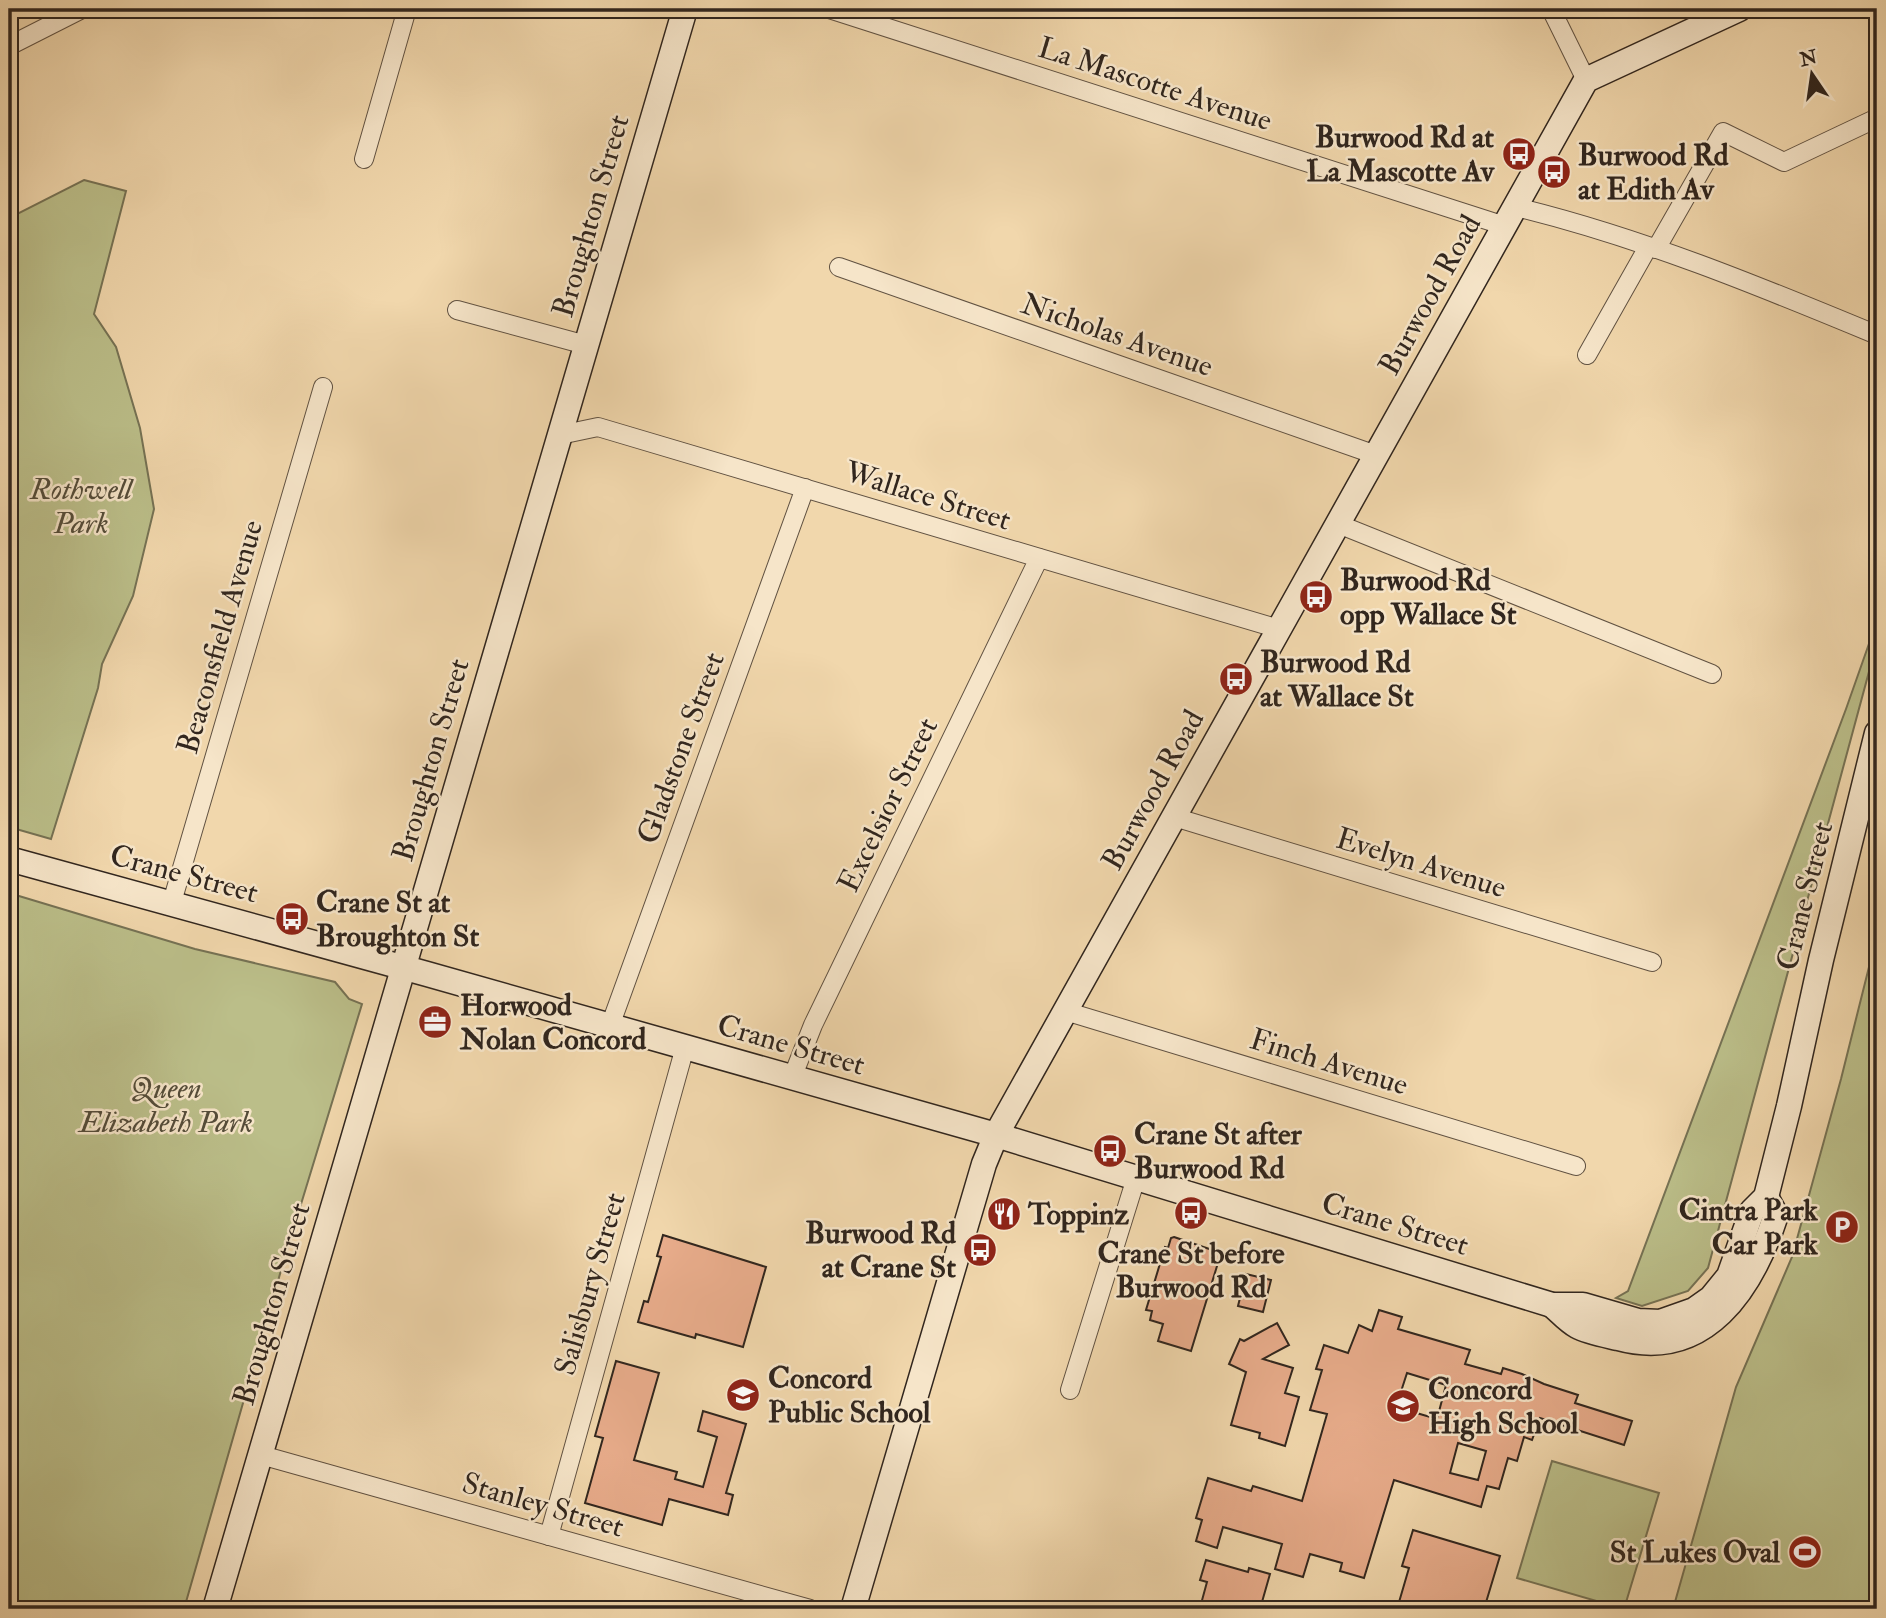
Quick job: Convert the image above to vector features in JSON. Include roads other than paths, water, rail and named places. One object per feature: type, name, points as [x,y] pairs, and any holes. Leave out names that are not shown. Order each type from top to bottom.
[{"type":"main road","name":"Broughton Street","points":[[215,1609],[685,9]]},
{"type":"main road","points":[[1586,80],[1739,9]]},
{"type":"main road","name":"Burwood Road","points":[[853,1609],[984,1164],[996,1135],[1586,80]]},
{"type":"main road","name":"Crane Street","points":[[9,859],[172,902],[996,1135],[1552,1305],[1583,1305],[1638,1321],[1660,1322],[1694,1310],[1711,1298],[1729,1276],[1752,1211],[1766,1196],[1877,733]]},
{"type":"street","points":[[9,46],[82,9]]},
{"type":"street","points":[[364,159],[407,9]]},
{"type":"street","name":"La Mascotte Avenue","points":[[829,9],[1510,216],[1652,248],[1736,276],[1877,335]]},
{"type":"street","points":[[1550,9],[1586,80]]},
{"type":"street","points":[[1587,355],[1723,132],[1784,162],[1877,118]]},
{"type":"street","name":"Nicholas Avenue","points":[[839,267],[1376,456]]},
{"type":"street","points":[[457,310],[586,345]]},
{"type":"street","name":"Beaconsfield Avenue","points":[[172,902],[323,387]]},
{"type":"street","name":"Wallace Street","points":[[560,435],[598,427],[1279,629]]},
{"type":"street","name":"Gladstone Street","points":[[610,1026],[805,488]]},
{"type":"street","points":[[1338,524],[1712,674]]},
{"type":"street","name":"Excelsior Street","points":[[792,1078],[813,1025],[1039,558]]},
{"type":"street","name":"Evelyn Avenue","points":[[1174,817],[1652,962]]},
{"type":"street","name":"Finch Avenue","points":[[1065,1011],[1576,1166]]},
{"type":"street","name":"Salisbury Street","points":[[549,1536],[685,1047]]},
{"type":"street","points":[[1070,1390],[1136,1178]]},
{"type":"street","name":"Stanley Street","points":[[261,1455],[810,1609]]},
{"type":"place","name":"Burwood Rd at La Mascotte Av","points":[[1519,154]]},
{"type":"place","name":"Burwood Rd at Edith Av","points":[[1554,172]]},
{"type":"place","name":"Burwood Rd opp Wallace St","points":[[1316,597]]},
{"type":"place","name":"Burwood Rd at Wallace St","points":[[1236,679]]},
{"type":"place","name":"Crane St at Broughton St","points":[[292,919]]},
{"type":"place","name":"Horwood Nolan Concord","points":[[435,1022]]},
{"type":"place","name":"Crane St after Burwood Rd","points":[[1110,1151]]},
{"type":"place","name":"Crane St before Burwood Rd","points":[[1191,1213]]},
{"type":"place","name":"Toppinz","points":[[1004,1214]]},
{"type":"place","name":"Cintra Park Car Park","points":[[1842,1227]]},
{"type":"place","name":"Burwood Rd at Crane St","points":[[980,1250]]},
{"type":"place","name":"Concord Public School","points":[[743,1395]]},
{"type":"place","name":"Concord High School","points":[[1403,1406]]},
{"type":"place","name":"St Lukes Oval","points":[[1805,1552]]},
{"type":"park label","name":"Rothwell Park","points":[[81,506]]},
{"type":"park label","name":"Queen Elizabeth Park","points":[[166,1105]]}]
